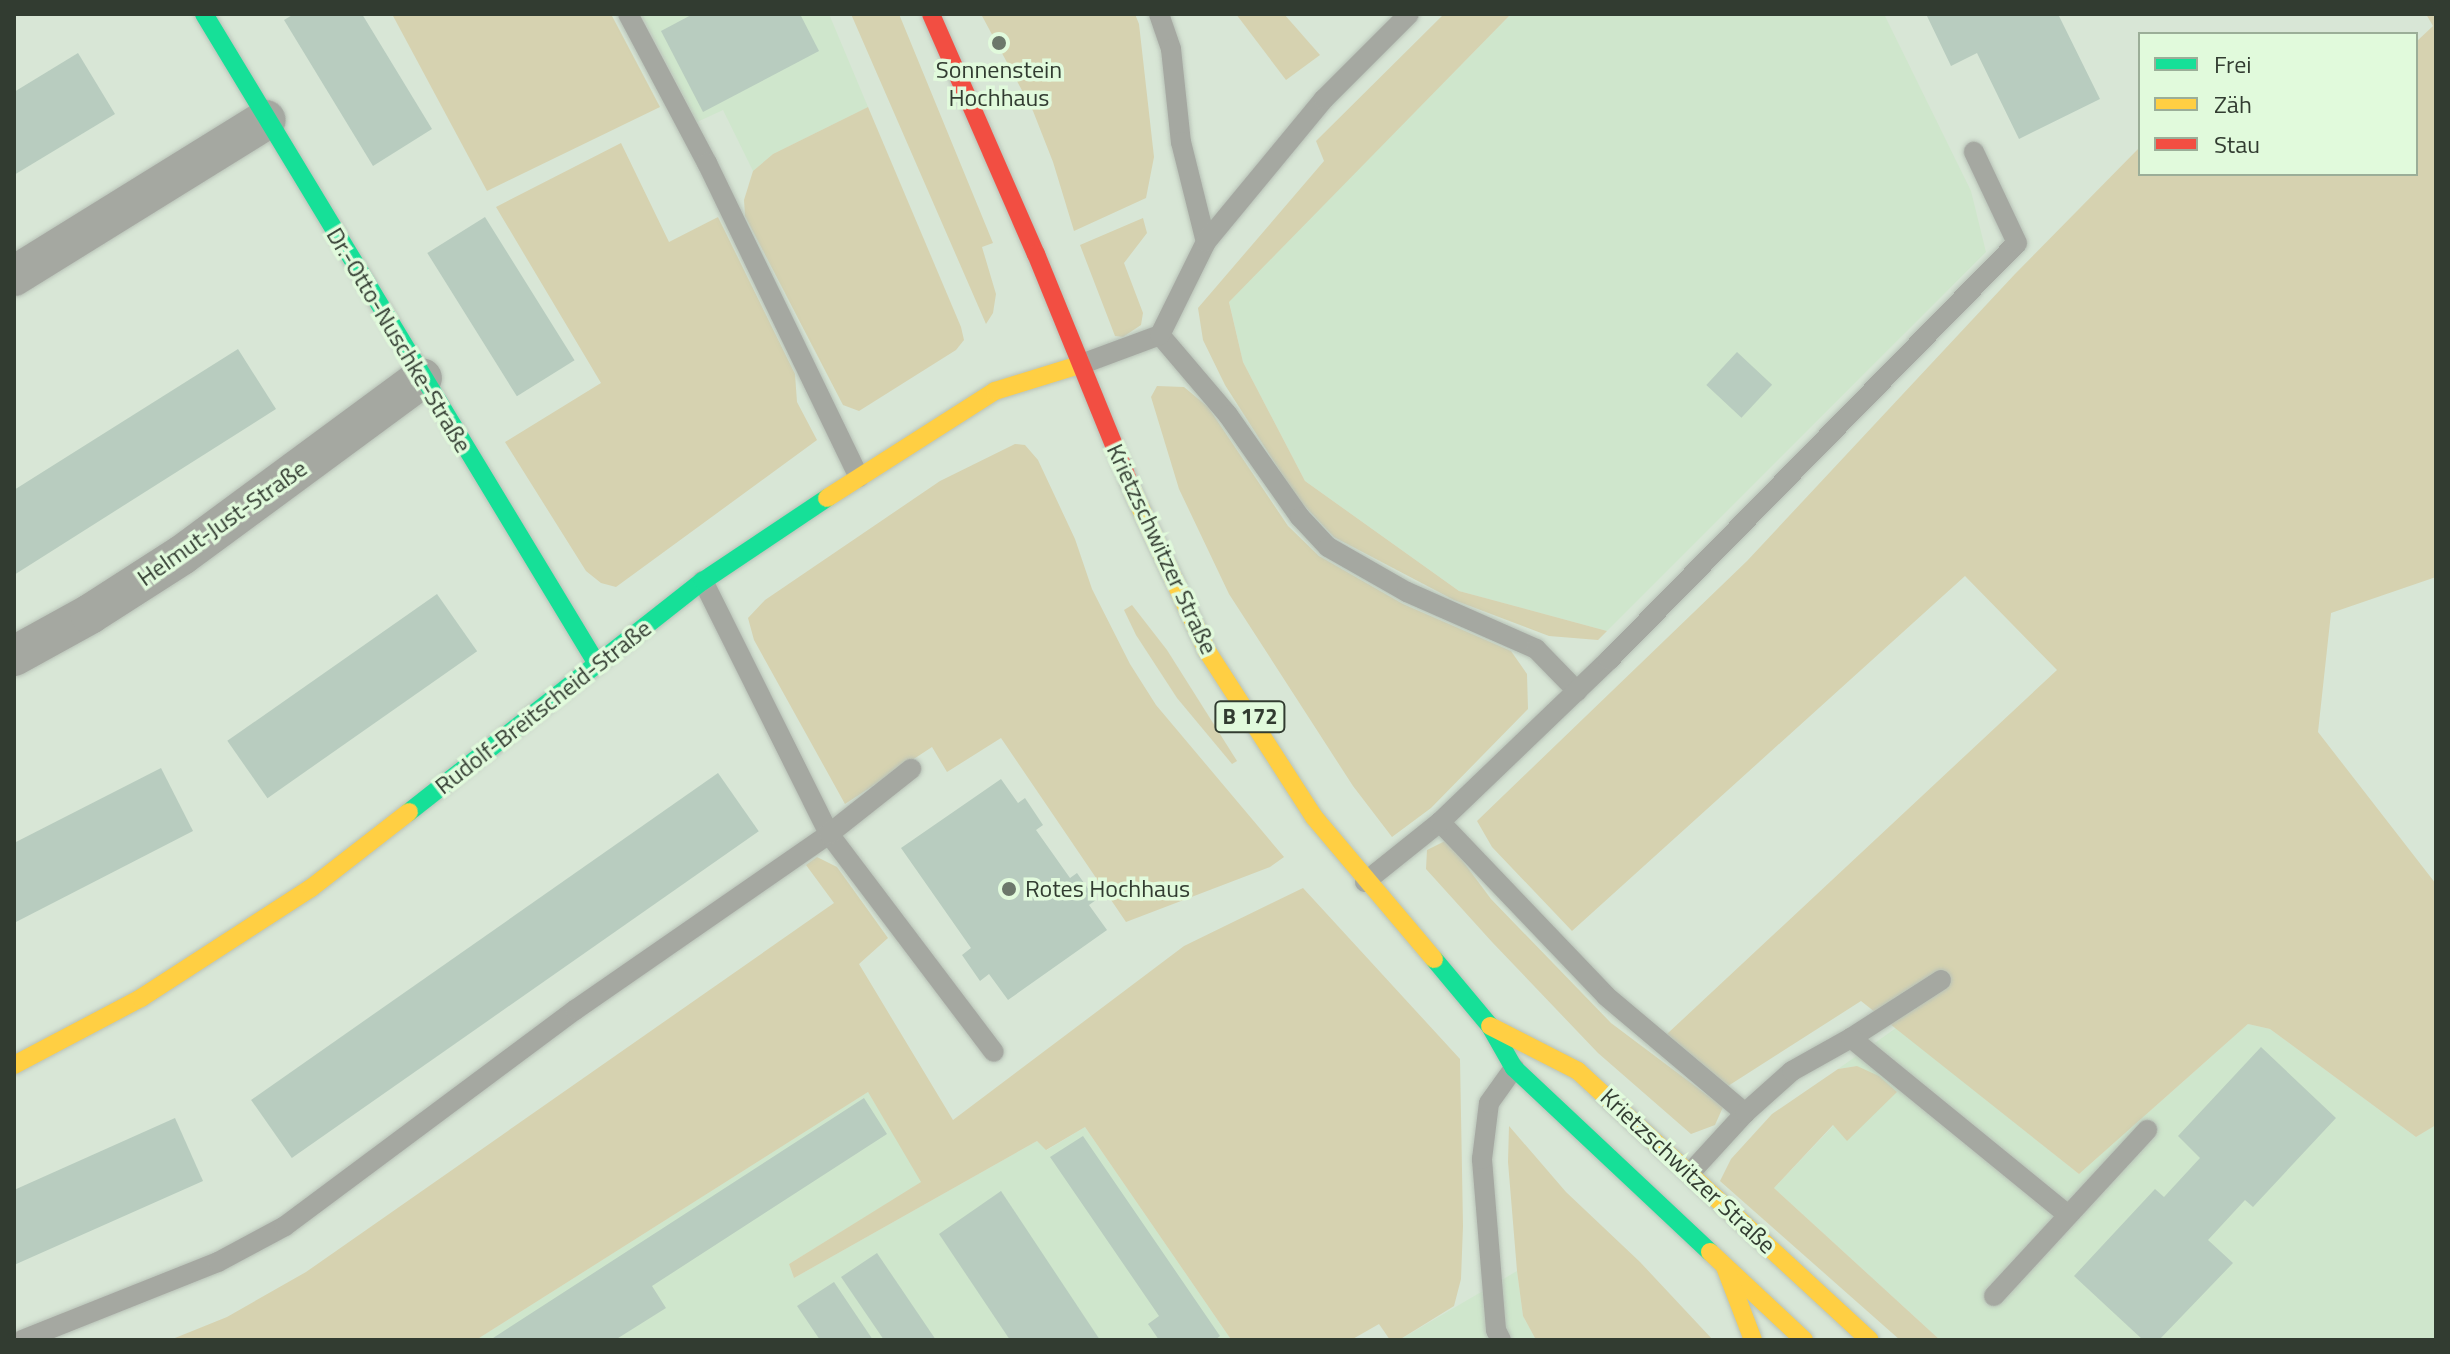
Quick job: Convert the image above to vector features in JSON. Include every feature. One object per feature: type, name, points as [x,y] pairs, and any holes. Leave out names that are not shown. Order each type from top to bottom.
[{"type":"main road","name":"Dr.-Otto-Nuschke-Straße","points":[[204,14],[597,664]]},
{"type":"main road","name":"Krietzschwitzer Straße","points":[[931,14],[1036,254],[1154,543],[1207,651],[1314,817],[1365,882],[1490,1026],[1514,1068],[1804,1340]]},
{"type":"main road","name":"Rudolf-Breitscheid-Straße","points":[[14,1065],[141,998],[311,888],[703,581],[859,477],[995,391],[1079,365]]},
{"type":"main road","name":"Krietzschwitzer Straße","points":[[1490,1026],[1578,1071],[1870,1340]]},
{"type":"main road","points":[[1725,1267],[1753,1340]]},
{"type":"street","points":[[14,276],[266,120]]},
{"type":"street","name":"Helmut-Just-Straße","points":[[14,656],[90,614],[182,555],[422,378]]},
{"type":"lane","points":[[628,14],[696,140],[859,477]]},
{"type":"lane","points":[[1159,14],[1171,49],[1181,142],[1206,242]]},
{"type":"lane","points":[[1079,365],[1160,335],[1206,242],[1324,99],[1409,14]]},
{"type":"lane","points":[[1365,882],[1440,822],[1577,691],[2017,243],[1974,152]]},
{"type":"lane","points":[[1160,335],[1228,415],[1300,517],[1328,547],[1407,592],[1536,649],[1577,691]]},
{"type":"lane","points":[[703,581],[829,834],[994,1052]]},
{"type":"lane","points":[[22,1340],[218,1262],[285,1226],[575,1010],[829,834],[911,769]]},
{"type":"lane","points":[[1440,822],[1606,996],[1745,1113]]},
{"type":"lane","points":[[1691,1172],[1745,1113],[1792,1071],[1851,1038],[1941,980]]},
{"type":"lane","points":[[1851,1038],[2068,1215]]},
{"type":"lane","points":[[1501,1340],[1496,1330],[1482,1159],[1489,1103],[1514,1068]]},
{"type":"lane","points":[[1994,1296],[2147,1130]]},
{"type":"shaded area","points":[[392,14],[611,14],[660,107],[487,191]]},
{"type":"shaded area","points":[[641,14],[829,14],[868,107],[773,154],[753,171],[723,110],[697,122]]},
{"type":"shaded area","points":[[851,14],[899,14],[993,243],[982,247],[996,294],[993,313],[986,324]]},
{"type":"shaded area","points":[[981,14],[1135,14],[1139,24],[1154,157],[1146,198],[1074,231],[1053,162],[1033,111]]},
{"type":"shaded area","points":[[1236,14],[1284,14],[1320,55],[1286,80]]},
{"type":"shaded area","points":[[1444,14],[1511,14],[1229,302],[1243,362],[1305,481],[1459,591],[1607,631],[1598,640],[1549,636],[1454,600],[1334,537],[1298,499],[1225,385],[1203,340],[1198,308],[1324,161],[1316,141]]},
{"type":"shaded area","points":[[1511,14],[1884,14],[1971,191],[1986,252],[1607,631],[1459,591],[1305,481],[1243,362],[1229,301]]},
{"type":"shaded area","points":[[2426,14],[2436,14],[2436,577],[2331,613],[2318,732],[2436,884],[2436,1125],[2416,1137],[2270,1029],[2248,1024],[2079,1174],[1861,1001],[1728,1086],[1667,1034],[2057,670],[1965,576],[1572,931],[1492,847],[1477,821],[1747,561],[2015,274],[2138,149],[2138,176],[2418,176],[2418,40],[2433,26]]},
{"type":"shaded area","points":[[868,107],[964,340],[956,350],[859,411],[843,405],[745,216],[744,200],[753,171],[773,154]]},
{"type":"shaded area","points":[[621,143],[669,242],[718,217],[795,374],[797,402],[817,440],[616,587],[601,583],[586,571],[505,442],[601,383],[496,207]]},
{"type":"shaded area","points":[[1143,218],[1147,233],[1124,263],[1143,313],[1141,325],[1123,337],[1115,336],[1080,245]]},
{"type":"shaded area","points":[[1157,386],[1184,387],[1208,407],[1288,526],[1319,556],[1403,604],[1511,651],[1527,674],[1528,709],[1431,808],[1392,837],[1353,786],[1229,594],[1179,489],[1151,397]]},
{"type":"shaded area","points":[[1015,444],[1025,445],[1038,460],[1075,539],[1092,589],[1130,664],[1156,705],[1284,857],[1270,867],[1126,922],[1001,738],[947,772],[932,747],[845,804],[754,640],[748,618],[765,600],[940,481]]},
{"type":"shaded area","points":[[1132,605],[1167,650],[1237,761],[1232,764],[1177,698],[1136,635],[1124,610]]},
{"type":"shaded area","points":[[1447,840],[1491,899],[1611,1023],[1723,1107],[1715,1125],[1691,1134],[1598,1053],[1492,942],[1426,869],[1427,850]]},
{"type":"shaded area","points":[[817,857],[837,867],[888,938],[859,964],[953,1120],[1184,946],[1303,888],[1460,1059],[1463,1226],[1461,1279],[1454,1306],[1399,1340],[1390,1340],[1379,1324],[1351,1340],[1227,1340],[1230,1338],[1085,1127],[1046,1150],[1037,1141],[794,1278],[789,1264],[921,1182],[868,1092],[476,1340],[170,1340],[227,1317],[306,1272],[834,903],[806,865]]},
{"type":"shaded area","points":[[2248,1024],[2270,1029],[2416,1137],[2436,1125],[2436,1340],[1940,1340],[1774,1188],[1834,1125],[1847,1140],[1857,1066],[1838,1069],[1896,1028],[2079,1174]]},
{"type":"shaded area","points":[[1857,1066],[1879,1076],[1897,1092],[1847,1141],[1833,1125],[1774,1188],[1940,1340],[1900,1340],[1720,1181],[1731,1159],[1772,1114],[1838,1069]]},
{"type":"shaded area","points":[[868,1092],[922,1182],[789,1264],[794,1278],[1037,1141],[1047,1150],[1085,1127],[1230,1338],[476,1340]]},
{"type":"shaded area","points":[[1509,1126],[1566,1192],[1640,1262],[1713,1340],[1536,1340],[1523,1316],[1517,1271],[1508,1162]]},
{"type":"shaded area","points":[[1517,1271],[1523,1316],[1536,1340],[1399,1340]]},
{"type":"building","points":[[294,14],[362,14],[432,129],[373,166],[284,20]]},
{"type":"building","points":[[693,14],[800,14],[819,51],[703,112],[661,31]]},
{"type":"building","points":[[1926,14],[2058,14],[2100,99],[2019,139],[1977,53],[1951,66]]},
{"type":"building","points":[[78,53],[115,114],[14,175],[14,92]]},
{"type":"building","points":[[485,217],[575,360],[517,396],[427,253]]},
{"type":"building","points":[[238,349],[276,409],[14,575],[14,490]]},
{"type":"building","points":[[1737,352],[1772,385],[1741,418],[1706,385]]},
{"type":"building","points":[[437,594],[477,651],[267,798],[227,741]]},
{"type":"building","points":[[161,768],[193,831],[14,923],[14,843]]},
{"type":"building","points":[[718,773],[759,831],[292,1158],[251,1100]]},
{"type":"building","name":"Rotes Hochhaus","points":[[1001,779],[1018,803],[1025,798],[1043,825],[1036,830],[1070,878],[1077,873],[1096,900],[1089,905],[1107,930],[1008,1000],[989,974],[980,981],[962,955],[971,948],[901,848]]},
{"type":"building","points":[[2261,1047],[2336,1118],[2253,1207],[2245,1200],[2208,1240],[2233,1263],[2159,1340],[2143,1340],[2074,1276],[2155,1189],[2164,1197],[2200,1158],[2178,1136]]},
{"type":"building","points":[[864,1098],[887,1134],[652,1286],[666,1308],[615,1340],[490,1340]]},
{"type":"building","points":[[175,1118],[203,1181],[14,1265],[14,1190]]},
{"type":"building","points":[[1083,1136],[1220,1336],[1215,1340],[1159,1340],[1148,1324],[1159,1316],[1050,1157]]},
{"type":"building","points":[[1001,1191],[1100,1340],[1010,1340],[939,1234]]},
{"type":"building","points":[[877,1253],[936,1340],[884,1340],[841,1277]]},
{"type":"building","points":[[834,1282],[873,1340],[820,1340],[797,1306]]},
{"type":"traffic: fast","points":[[204,14],[597,664]]},
{"type":"traffic: fast","points":[[409,812],[703,581],[827,498]]},
{"type":"traffic: fast","points":[[1434,959],[1490,1026],[1514,1068],[1710,1252]]},
{"type":"traffic: slow","points":[[827,498],[995,391],[1079,365]]},
{"type":"traffic: slow","points":[[1133,492],[1207,651],[1314,817],[1434,959]]},
{"type":"traffic: slow","points":[[14,1065],[141,998],[311,888],[409,812]]},
{"type":"traffic: slow","points":[[1490,1026],[1578,1071],[1870,1340]]},
{"type":"traffic: slow","points":[[1710,1252],[1804,1340]]},
{"type":"traffic: slow","points":[[1725,1267],[1753,1340]]},
{"type":"traffic: jam","points":[[931,14],[1036,254],[1133,492]]},
{"type":"place","name":"Sonnenstein Hochhaus","points":[[999,43]]},
{"type":"place","name":"Rotes Hochhaus","points":[[1009,889]]}]
